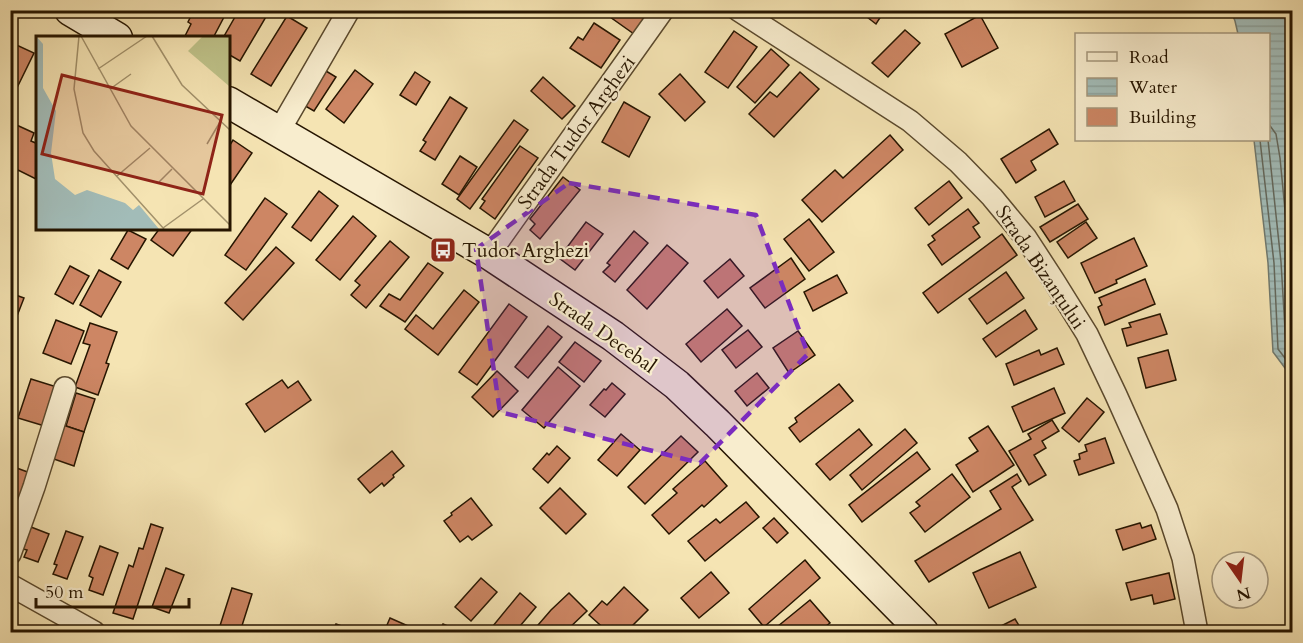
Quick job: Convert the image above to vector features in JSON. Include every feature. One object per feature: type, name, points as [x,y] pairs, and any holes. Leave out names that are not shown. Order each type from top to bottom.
[{"type":"main road","points":[[70,10],[114,36]]},
{"type":"main road","name":"Strada Decebal","points":[[230,103],[489,254],[613,336],[677,385],[717,423],[911,629]]},
{"type":"street","points":[[279,131],[349,10]]},
{"type":"street","name":"Strada Tudor Arghezi","points":[[489,254],[663,10]]},
{"type":"street","name":"Strada Bizanțului","points":[[738,10],[910,121],[958,162],[993,197],[1026,238],[1087,334],[1167,508],[1183,558],[1197,633]]},
{"type":"street","points":[[10,554],[64,388]]},
{"type":"street","points":[[10,585],[94,633]]},
{"type":"highlighted area","points":[[569,183],[756,215],[808,354],[700,463],[500,412],[476,249]]},
{"type":"water","points":[[1231,11],[1292,11],[1292,370],[1285,368],[1273,352],[1268,263],[1254,141],[1270,141],[1270,33],[1238,33]]},
{"type":"building","points":[[194,10],[212,10],[224,17],[214,36],[185,36],[191,24],[188,22]]},
{"type":"building","points":[[239,10],[270,10],[240,61],[230,55],[230,36],[224,36]]},
{"type":"building","points":[[604,10],[650,10],[634,34],[603,12]]},
{"type":"building","points":[[858,10],[885,10],[876,24]]},
{"type":"building","points":[[980,15],[998,48],[962,67],[945,34]]},
{"type":"building","points":[[287,16],[307,28],[271,86],[251,74]]},
{"type":"building","points":[[594,23],[620,40],[601,68],[570,48],[578,37],[583,40]]},
{"type":"building","points":[[905,30],[920,43],[888,77],[872,63]]},
{"type":"building","points":[[734,31],[757,47],[728,88],[705,72]]},
{"type":"building","points":[[10,42],[34,53],[10,102]]},
{"type":"building","points":[[771,49],[789,65],[755,103],[737,87]]},
{"type":"building","points":[[321,68],[336,77],[314,111],[300,103]]},
{"type":"building","points":[[355,70],[373,84],[344,123],[326,109]]},
{"type":"building","points":[[415,72],[430,82],[416,105],[400,95]]},
{"type":"building","points":[[800,72],[819,89],[774,137],[749,114],[770,92],[777,97]]},
{"type":"building","points":[[680,74],[705,102],[685,121],[659,94]]},
{"type":"building","points":[[543,77],[575,106],[562,119],[531,91]]},
{"type":"building","points":[[450,97],[467,108],[435,160],[420,151],[426,142],[423,140]]},
{"type":"building","points":[[624,102],[650,117],[629,157],[602,142]]},
{"type":"building","points":[[514,120],[528,130],[470,209],[457,199]]},
{"type":"building","points":[[10,122],[34,133],[31,141],[36,143],[36,179],[18,170],[10,183]]},
{"type":"building","points":[[1049,129],[1058,144],[1031,161],[1036,170],[1016,183],[1001,159]]},
{"type":"building","points":[[890,135],[903,150],[822,222],[802,200],[835,170],[843,178]]},
{"type":"building","points":[[233,140],[252,153],[230,185],[230,145]]},
{"type":"building","points":[[520,146],[538,158],[495,219],[480,208],[485,201],[482,199]]},
{"type":"building","points":[[460,156],[477,167],[459,195],[442,184]]},
{"type":"building","points":[[563,177],[580,190],[540,239],[530,230],[535,224],[530,219]]},
{"type":"building","points":[[949,181],[962,198],[929,225],[915,208]]},
{"type":"building","points":[[1064,181],[1075,201],[1045,217],[1035,197]]},
{"type":"building","points":[[319,191],[338,206],[311,241],[292,227]]},
{"type":"building","points":[[265,198],[287,214],[246,270],[225,255]]},
{"type":"building","points":[[1078,204],[1088,219],[1050,242],[1040,227]]},
{"type":"building","points":[[968,209],[979,223],[973,227],[980,237],[942,265],[928,245],[935,240],[932,236]]},
{"type":"building","points":[[353,216],[376,236],[340,280],[316,260]]},
{"type":"building","points":[[809,219],[834,252],[809,271],[784,239]]},
{"type":"building","points":[[586,222],[603,234],[575,270],[559,258]]},
{"type":"building","points":[[1086,222],[1097,238],[1068,258],[1057,242]]},
{"type":"building","points":[[128,230],[146,239],[128,269],[111,259]]},
{"type":"building","points":[[158,230],[192,230],[173,256],[151,240]]},
{"type":"building","points":[[634,231],[648,243],[615,282],[603,272],[610,265],[607,263]]},
{"type":"building","points":[[1002,234],[1017,255],[938,313],[923,293]]},
{"type":"building","points":[[1134,238],[1147,266],[1116,280],[1117,283],[1095,293],[1081,263]]},
{"type":"building","points":[[390,241],[409,257],[366,308],[351,295],[360,285],[355,281]]},
{"type":"building","points":[[667,245],[688,263],[647,309],[627,290]]},
{"type":"building","points":[[276,247],[294,263],[243,320],[225,303]]},
{"type":"building","points":[[791,258],[805,279],[765,308],[750,288]]},
{"type":"building","points":[[730,259],[744,276],[718,298],[704,281]]},
{"type":"building","points":[[428,263],[443,273],[405,322],[380,306],[389,294],[400,300]]},
{"type":"building","points":[[70,266],[89,276],[73,304],[55,294]]},
{"type":"building","points":[[99,270],[121,282],[101,317],[80,305]]},
{"type":"building","points":[[1006,272],[1024,298],[987,324],[969,299]]},
{"type":"building","points":[[837,275],[847,293],[813,311],[804,292]]},
{"type":"building","points":[[1145,279],[1155,304],[1105,325],[1098,307],[1102,305],[1099,298]]},
{"type":"building","points":[[464,290],[479,302],[438,355],[405,329],[416,315],[433,329]]},
{"type":"building","points":[[10,293],[24,298],[10,334]]},
{"type":"building","points":[[509,304],[527,317],[477,385],[459,372]]},
{"type":"building","points":[[727,309],[742,326],[701,362],[686,344]]},
{"type":"building","points":[[1025,310],[1037,329],[996,357],[983,339]]},
{"type":"building","points":[[1160,314],[1167,334],[1127,346],[1122,329],[1131,327],[1129,323]]},
{"type":"building","points":[[56,320],[84,331],[71,364],[43,353]]},
{"type":"building","points":[[90,323],[117,332],[98,395],[75,387],[90,345],[83,343]]},
{"type":"building","points":[[548,326],[562,337],[528,378],[515,367]]},
{"type":"building","points":[[748,330],[762,347],[736,368],[722,350]]},
{"type":"building","points":[[798,331],[815,355],[789,373],[773,348]]},
{"type":"building","points":[[575,342],[601,361],[584,382],[559,362]]},
{"type":"building","points":[[1057,348],[1064,364],[1014,385],[1006,364],[1039,350],[1041,355]]},
{"type":"building","points":[[1168,350],[1176,380],[1146,388],[1138,358]]},
{"type":"building","points":[[558,367],[580,386],[544,428],[522,410]]},
{"type":"building","points":[[497,371],[518,391],[493,417],[472,397]]},
{"type":"building","points":[[757,373],[769,388],[747,406],[735,391]]},
{"type":"building","points":[[31,379],[60,388],[48,427],[18,418]]},
{"type":"building","points":[[282,380],[288,388],[298,381],[311,400],[265,432],[246,404]]},
{"type":"building","points":[[612,383],[625,394],[605,417],[590,405]]},
{"type":"building","points":[[839,384],[853,401],[800,442],[789,428],[797,422],[795,418]]},
{"type":"building","points":[[1054,388],[1065,413],[1023,432],[1012,407]]},
{"type":"building","points":[[76,393],[95,399],[84,432],[66,426]]},
{"type":"building","points":[[1087,398],[1104,412],[1079,442],[1062,428]]},
{"type":"building","points":[[1052,420],[1059,431],[1042,441],[1046,448],[1034,455],[1046,475],[1029,485],[1009,451],[1031,439],[1028,434]]},
{"type":"building","points":[[57,423],[84,432],[74,466],[51,458]]},
{"type":"building","points":[[988,426],[1014,465],[973,492],[956,465],[978,451],[969,438]]},
{"type":"building","points":[[859,429],[872,445],[830,480],[816,464]]},
{"type":"building","points":[[905,429],[917,443],[862,490],[850,475]]},
{"type":"building","points":[[621,434],[640,450],[617,476],[598,460]]},
{"type":"building","points":[[681,436],[698,452],[645,504],[628,487]]},
{"type":"building","points":[[1105,438],[1114,463],[1079,475],[1074,461],[1080,459],[1079,454],[1087,451],[1085,445]]},
{"type":"building","points":[[557,446],[570,458],[548,483],[533,469],[547,453],[549,455]]},
{"type":"building","points":[[392,451],[404,466],[384,486],[382,483],[370,493],[358,479]]},
{"type":"building","points":[[917,452],[930,469],[862,522],[849,505]]},
{"type":"building","points":[[705,461],[727,486],[669,534],[652,515],[677,493],[673,489]]},
{"type":"building","points":[[14,467],[33,474],[22,508],[10,504],[10,478]]},
{"type":"building","points":[[952,474],[970,497],[925,532],[910,513],[920,506],[916,502]]},
{"type":"building","points":[[1017,474],[1021,481],[1012,487],[1033,520],[929,582],[915,561],[1001,509],[990,491]]},
{"type":"building","points":[[560,488],[586,514],[566,534],[540,508]]},
{"type":"building","points":[[471,498],[492,525],[472,540],[468,536],[460,542],[444,521]]},
{"type":"building","points":[[746,502],[759,517],[705,561],[688,541],[716,519],[720,523]]},
{"type":"building","points":[[774,518],[788,533],[777,543],[763,528]]},
{"type":"building","points":[[1140,523],[1142,528],[1151,525],[1156,539],[1123,550],[1116,530]]},
{"type":"building","points":[[151,524],[163,528],[133,619],[113,613],[129,565],[133,567],[139,548],[143,549]]},
{"type":"building","points":[[31,527],[49,534],[38,562],[24,557],[27,550],[23,549]]},
{"type":"building","points":[[66,531],[83,537],[67,579],[53,574],[57,565],[54,564]]},
{"type":"building","points":[[100,546],[118,553],[103,595],[89,590],[93,578],[89,576]]},
{"type":"building","points":[[1020,552],[1036,587],[989,608],[973,573]]},
{"type":"building","points":[[805,560],[820,578],[764,627],[749,609]]},
{"type":"building","points":[[166,568],[184,575],[169,613],[152,607]]},
{"type":"building","points":[[711,572],[729,593],[699,618],[681,598]]},
{"type":"building","points":[[1169,573],[1175,599],[1154,604],[1152,595],[1131,600],[1126,583]]},
{"type":"building","points":[[481,578],[497,592],[471,621],[455,607]]},
{"type":"building","points":[[624,587],[648,610],[626,632],[608,632],[589,615],[602,601],[607,605]]},
{"type":"building","points":[[232,588],[252,594],[240,632],[218,632]]},
{"type":"building","points":[[520,593],[536,607],[515,632],[488,632]]},
{"type":"building","points":[[569,593],[587,611],[565,632],[532,632],[551,610]]},
{"type":"building","points":[[810,600],[830,623],[818,632],[772,631]]},
{"type":"building","points":[[390,618],[408,626],[406,632],[384,632]]},
{"type":"building","points":[[1015,619],[1023,632],[989,632]]},
{"type":"building","points":[[336,624],[358,632],[332,632]]},
{"type":"building","points":[[443,624],[461,632],[439,632]]},
{"type":"place","name":"Tudor Arghezi","points":[[443,250]]}]
